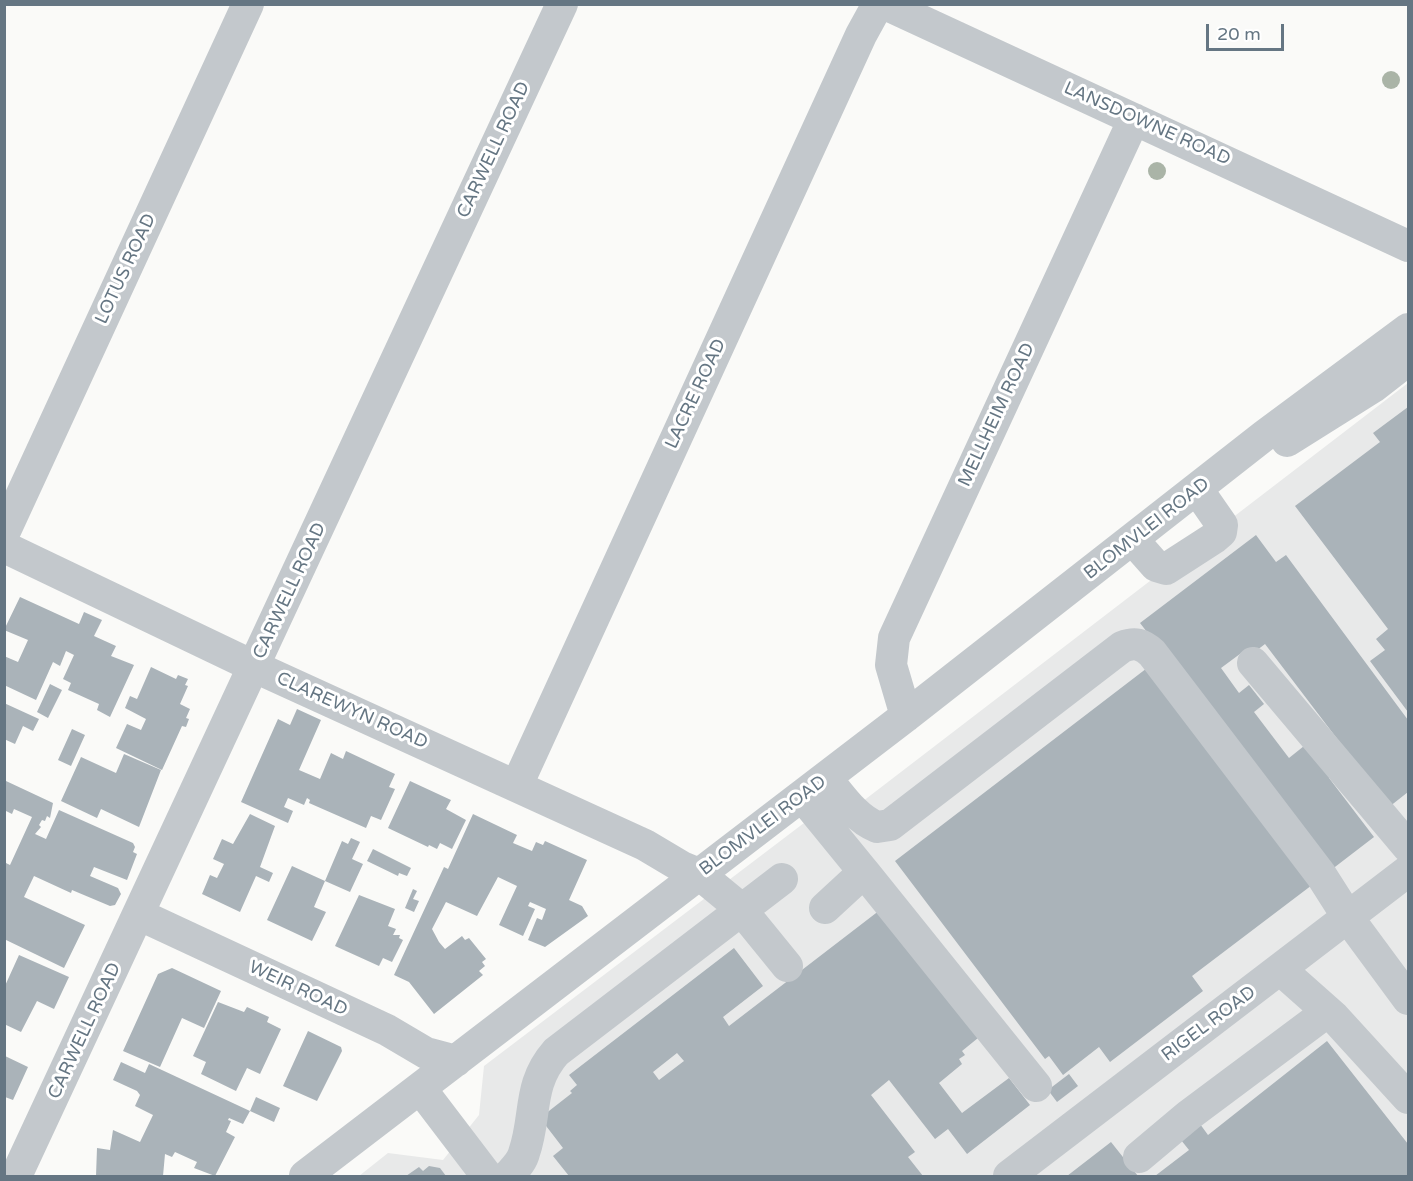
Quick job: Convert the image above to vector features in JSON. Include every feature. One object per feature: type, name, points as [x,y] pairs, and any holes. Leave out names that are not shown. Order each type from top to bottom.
[{"type":"street","name":"LOTUS ROAD","points":[[4,533],[248,4]]},
{"type":"street","name":"CARWELL ROAD","points":[[13,1170],[140,915],[562,4]]},
{"type":"street","name":"LANSDOWNE ROAD","points":[[891,6],[1408,246]]},
{"type":"street","name":"LACRE ROAD","points":[[517,785],[856,46],[891,6]]},
{"type":"street","name":"MELLHEIM ROAD","points":[[906,716],[891,665],[894,638],[1134,119]]},
{"type":"street","name":"BLOMVLEI ROAD","points":[[305,1176],[826,778],[1265,435],[1408,329]]},
{"type":"street","name":"BLOMVLEI ROAD","points":[[1208,481],[1259,457],[1316,425],[1408,360]]},
{"type":"street","points":[[1133,540],[1156,566],[1166,570],[1214,538],[1221,532],[1222,525],[1208,481]]},
{"type":"street","name":"CLAREWYN ROAD","points":[[4,547],[255,667],[645,845],[682,867],[699,874],[741,910],[787,966]]},
{"type":"street","points":[[826,778],[852,810],[862,818],[877,827],[890,825],[1122,647],[1130,644],[1141,645],[1152,653],[1321,875],[1349,919],[1408,999]]},
{"type":"street","points":[[1252,663],[1408,847]]},
{"type":"street","points":[[802,796],[1036,1086]]},
{"type":"street","name":"RIGEL ROAD","points":[[1009,1176],[1349,919],[1408,871]]},
{"type":"street","points":[[825,908],[864,872]]},
{"type":"street","points":[[508,1176],[524,1155],[532,1100],[545,1064],[567,1042],[782,879]]},
{"type":"street","name":"WEIR ROAD","points":[[140,915],[387,1030],[426,1053],[456,1061]]},
{"type":"street","points":[[1281,970],[1327,1012],[1408,1098]]},
{"type":"street","points":[[1139,1157],[1189,1115],[1327,1012]]},
{"type":"street","points":[[420,1088],[487,1176]]},
{"type":"shaded area","points":[[1408,383],[1408,1176],[359,1176],[388,1153],[443,1160],[479,1115],[484,1066],[829,804],[841,818]]},
{"type":"building","points":[[1408,407],[1408,712],[1370,661],[1385,650],[1376,639],[1388,629],[1295,506],[1380,442],[1373,433]]},
{"type":"building","points":[[1256,535],[1276,562],[1286,555],[1408,720],[1408,792],[1389,807],[1265,644],[1252,654],[1248,648],[1221,668],[1239,693],[1249,685],[1264,704],[1254,712],[1289,758],[1309,742],[1334,774],[1329,778],[1374,837],[1331,870],[1140,623]]},
{"type":"building","points":[[20,597],[79,624],[84,612],[102,620],[94,636],[116,646],[111,656],[134,665],[110,717],[97,710],[99,704],[68,690],[71,683],[63,679],[74,655],[66,651],[60,666],[53,662],[36,700],[4,685],[4,656],[18,662],[28,640],[4,630]]},
{"type":"building","points":[[1151,665],[1316,882],[1192,976],[1203,991],[1110,1062],[1099,1047],[1063,1075],[1049,1056],[1045,1059],[895,861]]},
{"type":"building","points":[[151,667],[176,679],[178,675],[188,679],[185,685],[188,686],[180,704],[190,709],[186,718],[189,719],[186,727],[182,726],[162,770],[116,748],[127,724],[141,730],[146,719],[125,708],[130,696],[137,699]]},
{"type":"building","points":[[50,684],[62,690],[48,718],[37,712]]},
{"type":"building","points":[[4,703],[39,719],[33,731],[23,726],[15,744],[4,739]]},
{"type":"building","points":[[297,709],[321,720],[299,770],[320,779],[331,753],[343,759],[346,751],[395,774],[389,787],[395,789],[381,820],[371,816],[366,828],[309,803],[310,800],[307,798],[304,805],[288,798],[284,807],[293,811],[288,823],[241,802],[278,719],[290,725]]},
{"type":"building","points":[[72,729],[85,735],[71,766],[58,760]]},
{"type":"building","points":[[124,754],[161,770],[139,827],[101,809],[97,818],[61,801],[81,757],[116,773]]},
{"type":"building","points":[[6,781],[53,803],[50,818],[47,816],[45,821],[42,820],[39,825],[41,827],[35,834],[46,839],[59,810],[133,843],[135,847],[133,852],[137,854],[127,880],[94,867],[90,876],[118,888],[121,894],[115,905],[110,906],[72,890],[71,893],[34,876],[24,897],[85,925],[64,968],[4,939],[4,862],[10,865],[32,817],[14,809],[12,814],[4,810]]},
{"type":"building","points":[[410,781],[451,800],[446,809],[466,820],[452,849],[440,843],[437,849],[429,845],[428,847],[388,828]]},
{"type":"building","points":[[250,814],[275,826],[260,867],[273,873],[269,882],[256,876],[240,912],[202,894],[210,875],[217,878],[224,864],[213,859],[222,839],[233,844]]},
{"type":"building","points":[[473,814],[517,835],[513,843],[532,851],[536,842],[543,845],[545,841],[587,860],[569,900],[582,906],[588,916],[545,947],[528,940],[537,918],[542,920],[546,909],[530,902],[528,906],[535,909],[523,936],[499,925],[517,886],[498,877],[477,916],[446,902],[432,929],[439,942],[445,949],[462,936],[465,940],[469,938],[486,959],[482,962],[485,966],[479,971],[483,975],[434,1014],[409,982],[394,975],[444,867],[448,869]]},
{"type":"building","points":[[351,838],[360,842],[352,859],[363,864],[350,892],[325,881],[342,841],[348,844]]},
{"type":"building","points":[[373,849],[411,868],[407,876],[399,873],[398,876],[367,861]]},
{"type":"building","points":[[292,866],[325,881],[314,907],[326,912],[312,941],[267,920]]},
{"type":"building","points":[[413,889],[417,891],[413,899],[419,901],[414,912],[405,908]]},
{"type":"building","points":[[359,895],[395,909],[388,926],[396,929],[393,935],[400,935],[399,938],[403,940],[392,962],[383,958],[379,966],[335,946]]},
{"type":"building","points":[[880,910],[978,1038],[962,1051],[965,1055],[959,1059],[962,1064],[939,1083],[962,1113],[1009,1078],[1030,1105],[967,1154],[948,1129],[935,1139],[889,1080],[871,1095],[915,1152],[908,1157],[923,1176],[569,1176],[553,1156],[563,1148],[540,1118],[572,1093],[570,1091],[577,1085],[569,1075],[734,948],[763,986],[723,1017],[729,1026]],"holes":[[[677,1053],[684,1061],[659,1080],[653,1072]]]},
{"type":"building","points":[[19,955],[69,977],[54,1009],[37,1001],[21,1032],[4,1024],[4,988]]},
{"type":"building","points":[[172,968],[221,991],[204,1028],[182,1018],[160,1067],[123,1051],[158,974]]},
{"type":"building","points":[[218,1002],[244,1012],[247,1007],[269,1017],[267,1022],[281,1029],[260,1074],[247,1068],[236,1091],[201,1074],[206,1062],[193,1056]]},
{"type":"building","points":[[308,1031],[341,1047],[342,1051],[317,1101],[283,1086]]},
{"type":"building","points":[[1327,1041],[1408,1144],[1408,1176],[1155,1176],[1189,1150],[1181,1140],[1200,1124],[1208,1135]]},
{"type":"building","points":[[5,1056],[28,1067],[13,1100],[5,1097]]},
{"type":"building","points":[[121,1062],[145,1073],[149,1064],[250,1111],[243,1124],[229,1118],[228,1120],[231,1121],[226,1132],[235,1137],[215,1176],[194,1168],[197,1162],[175,1152],[172,1157],[165,1154],[163,1176],[96,1176],[97,1148],[110,1150],[113,1130],[140,1142],[153,1115],[135,1106],[140,1095],[137,1091],[113,1080]]},
{"type":"building","points":[[1069,1074],[1078,1086],[1057,1102],[1048,1090]]},
{"type":"building","points":[[256,1097],[280,1108],[274,1122],[250,1111]]},
{"type":"building","points":[[1111,1142],[1138,1176],[1067,1176]]},
{"type":"building","points":[[429,1166],[440,1168],[446,1176],[406,1176],[419,1167],[423,1171]]}]
